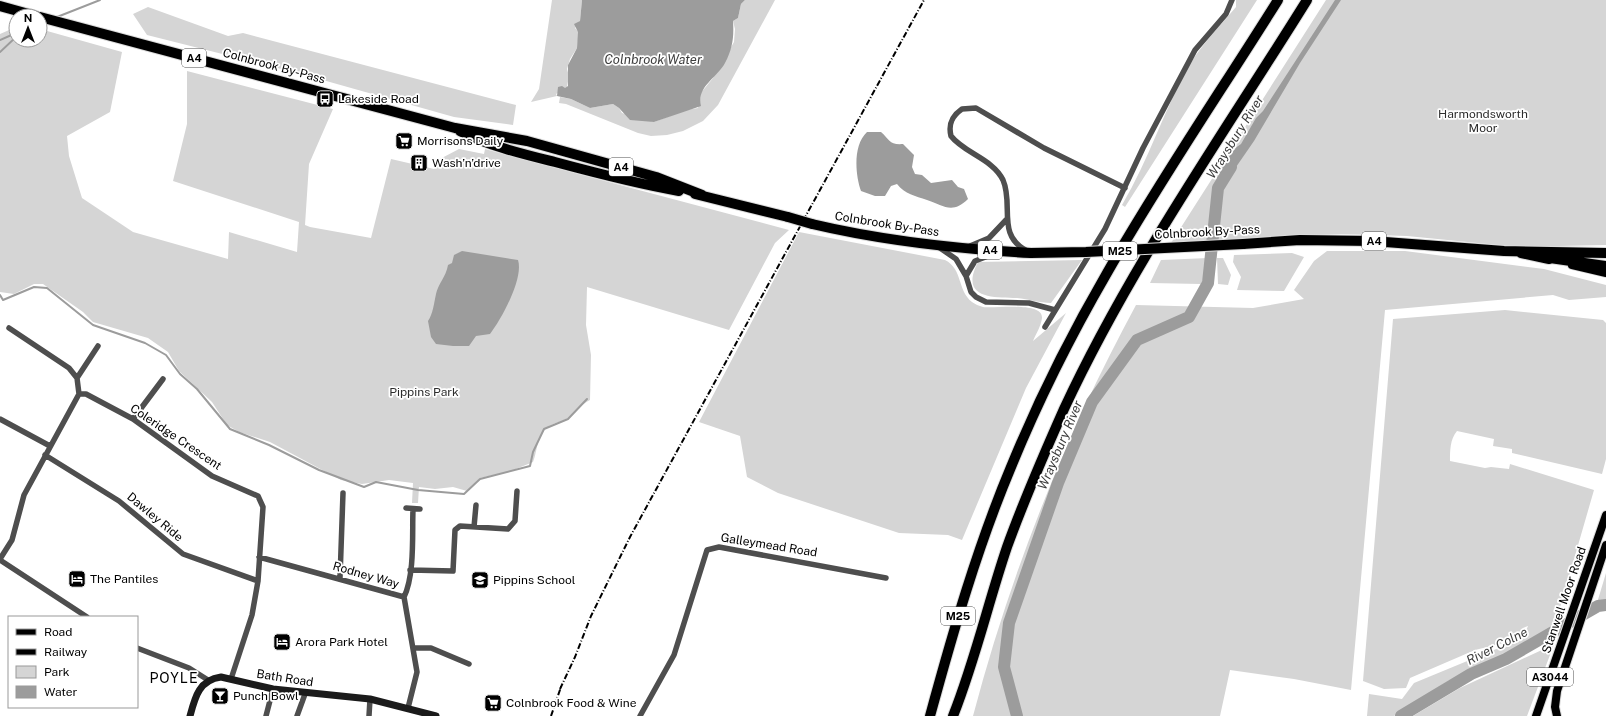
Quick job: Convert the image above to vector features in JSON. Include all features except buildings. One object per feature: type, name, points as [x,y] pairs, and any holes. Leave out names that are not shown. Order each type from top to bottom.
[{"type":"highway","name":"M25","points":[[930,716],[966,589],[994,511],[1010,468],[1061,359],[1106,274],[1146,207],[1278,0]]},
{"type":"highway","name":"M25","points":[[953,716],[1008,546],[1039,466],[1068,401],[1101,336],[1165,223],[1307,0]]},
{"type":"highway","name":"Colnbrook By-Pass","points":[[48,19],[454,128],[481,140],[528,155],[654,186],[702,195],[812,224],[868,235],[936,245],[1031,253],[1086,252],[1300,240],[1372,241],[1504,251]]},
{"type":"highway","name":"A4","points":[[1504,251],[1606,253]]},
{"type":"highway","name":"A4","points":[[1504,251],[1606,266]]},
{"type":"highway","name":"M25","points":[[959,701],[960,716]]},
{"type":"main road","points":[[1504,251],[1606,273]]},
{"type":"main road","name":"Stanwell Moor Road","points":[[1536,716],[1606,515]]},
{"type":"main road","name":"Stanwell Moor Road","points":[[1557,716],[1555,707],[1557,691],[1606,545]]},
{"type":"street","points":[[1045,327],[1105,229],[1143,148],[1195,50],[1226,14],[1232,0]]},
{"type":"street","points":[[1031,253],[1019,246],[1014,240],[1006,220],[1008,201],[1001,176],[951,136],[950,127],[952,119],[960,110],[966,107],[976,108],[1044,148],[1125,188]]},
{"type":"street","points":[[964,248],[989,238],[1006,220]]},
{"type":"street","points":[[936,245],[954,257],[966,276],[967,284],[973,295],[986,302],[1029,304],[1055,310]]},
{"type":"street","points":[[966,276],[978,259],[1000,251]]},
{"type":"street","points":[[9,328],[69,368],[77,378],[79,394],[24,495],[12,540],[0,559],[86,616]]},
{"type":"street","points":[[77,378],[98,346]]},
{"type":"street","points":[[133,419],[164,379]]},
{"type":"street","name":"Coleridge Crescent","points":[[79,394],[86,394],[133,419],[212,476],[258,496],[263,507],[258,581],[252,615],[231,679]]},
{"type":"street","points":[[0,419],[50,446]]},
{"type":"street","name":"Dawley Ride","points":[[46,455],[119,501],[183,554],[258,581]]},
{"type":"street","points":[[410,570],[453,570],[455,530],[460,526],[508,529],[515,522],[517,491]]},
{"type":"street","points":[[340,578],[343,493]]},
{"type":"street","points":[[474,527],[476,505]]},
{"type":"street","points":[[406,508],[420,509]]},
{"type":"street","points":[[404,597],[408,589],[410,570],[413,509]]},
{"type":"street","name":"Galleymead Road","points":[[640,716],[674,655],[707,550],[719,547],[886,578]]},
{"type":"street","name":"Rodney Way","points":[[259,557],[340,578],[404,597],[417,672],[408,708]]},
{"type":"street","points":[[138,648],[189,668],[208,680],[198,692],[190,716]]},
{"type":"street","points":[[414,648],[431,648],[468,664]]},
{"type":"street","name":"Bath Road","points":[[208,680],[221,677],[273,689],[305,694],[370,699],[436,716]]},
{"type":"street","points":[[266,716],[273,689]]},
{"type":"street","points":[[297,716],[305,694]]},
{"type":"street","points":[[369,716],[370,699]]},
{"type":"green space","points":[[552,0],[582,0],[580,21],[575,28],[579,32],[577,48],[570,59],[567,69],[569,76],[567,87],[556,94],[557,96],[531,102],[539,89]]},
{"type":"green space","points":[[745,0],[775,0],[718,105],[703,121],[683,131],[667,135],[651,136],[638,133],[566,104],[559,103],[560,97],[571,99],[590,108],[613,104],[619,108],[622,113],[654,122],[686,110],[698,108],[700,94],[713,78],[734,42],[735,29],[733,21],[738,18],[741,4]]},
{"type":"green space","points":[[1236,0],[1257,0],[1125,207],[1122,205],[1132,188],[1172,99],[1190,64],[1200,49],[1236,7]]},
{"type":"green space","name":"Harmondsworth Moor","points":[[1326,0],[1606,0],[1606,245],[1518,247],[1407,236],[1341,234],[1171,243]]},
{"type":"green space","points":[[148,7],[228,36],[243,33],[516,105],[513,125],[454,117],[305,75],[147,35],[133,14]]},
{"type":"green space","name":"Pippins Park","points":[[8,30],[8,48],[48,48],[48,31],[122,52],[110,112],[67,136],[69,156],[82,198],[133,232],[228,259],[229,232],[297,252],[299,222],[173,181],[187,124],[187,71],[333,109],[309,164],[305,225],[310,227],[371,238],[391,159],[434,169],[438,160],[459,149],[484,154],[485,149],[789,230],[775,243],[729,330],[587,287],[586,325],[591,355],[590,400],[584,403],[571,416],[549,426],[545,430],[538,443],[533,462],[511,471],[480,478],[467,491],[453,487],[435,489],[419,487],[418,503],[412,503],[413,483],[389,480],[362,484],[341,480],[270,442],[239,432],[227,425],[212,402],[179,371],[168,352],[148,338],[93,322],[83,312],[43,284],[34,284],[14,294],[0,292],[0,34]]},
{"type":"green space","points":[[799,232],[945,260],[955,269],[967,297],[979,306],[1027,308],[1035,309],[1040,313],[1042,318],[1040,327],[1033,341],[1066,313],[1026,388],[962,540],[948,535],[899,533],[778,493],[747,477],[740,436],[699,422]]},
{"type":"green space","points":[[1327,251],[1405,251],[1544,269],[1606,285],[1606,297],[1569,300],[1553,295],[1385,310],[1351,690],[1294,679],[1230,670],[1220,716],[973,716],[1005,609],[1042,506],[1086,404],[1136,305],[1253,308],[1304,299],[1294,290],[1314,261]]},
{"type":"green space","points":[[1292,253],[1304,257],[1284,291],[1237,290],[1241,277],[1233,262],[1234,255]]},
{"type":"green space","points":[[1208,258],[1209,266],[1201,284],[1150,283],[1161,260]]},
{"type":"green space","points":[[1217,258],[1223,258],[1231,275],[1228,285],[1218,284]]},
{"type":"green space","points":[[1082,260],[1051,303],[981,294],[973,283],[973,274],[978,262]]},
{"type":"green space","points":[[1505,310],[1603,320],[1606,323],[1606,459],[1602,474],[1512,453],[1512,449],[1493,446],[1494,439],[1457,431],[1451,445],[1450,461],[1485,468],[1491,467],[1509,469],[1510,464],[1594,490],[1559,611],[1566,610],[1559,629],[1448,681],[1394,716],[1367,716],[1369,694],[1402,699],[1414,683],[1523,638],[1528,626],[1523,628],[1516,640],[1475,650],[1410,678],[1406,688],[1384,689],[1363,681],[1393,319]]},
{"type":"green space","points":[[1606,573],[1606,603],[1597,603]]},
{"type":"green space","points":[[1556,639],[1527,716],[1413,716],[1460,688],[1544,649]]},
{"type":"water","name":"Colnbrook Water","points":[[582,0],[745,0],[741,4],[738,18],[733,21],[732,42],[728,58],[704,88],[700,99],[701,106],[654,122],[630,120],[613,104],[590,108],[571,99],[557,96],[558,87],[562,86],[565,88],[568,86],[568,65],[577,48],[578,32],[574,24],[580,21]]},
{"type":"water","points":[[1335,0],[1341,0],[1300,63],[1254,141],[1225,183],[1217,178],[1233,150],[1241,144],[1256,118],[1263,111]]},
{"type":"water","points":[[867,132],[881,132],[892,143],[903,144],[914,155],[912,167],[915,174],[922,175],[931,183],[952,180],[958,187],[964,189],[968,199],[957,207],[952,208],[910,194],[897,184],[891,186],[885,196],[875,196],[861,191],[857,176],[856,160],[859,144]]},
{"type":"water","points":[[462,251],[518,260],[519,268],[515,288],[500,319],[490,334],[476,336],[469,346],[436,344],[431,337],[428,321],[432,312],[437,290],[446,273],[448,265],[452,263],[454,255]]},
{"type":"waterway","points":[[57,17],[100,0]]},
{"type":"waterway","points":[[0,40],[8,36]]},
{"type":"waterway","points":[[0,52],[8,44]]},
{"type":"waterway","name":"Wraysbury River","points":[[1017,716],[1004,667],[1009,623],[1058,483],[1092,402],[1137,340],[1189,317],[1208,283],[1218,188],[1231,167]]},
{"type":"waterway","points":[[0,295],[3,300],[34,287],[47,288],[93,325],[145,343],[166,355],[180,374],[197,389],[230,429],[269,445],[319,470],[364,487],[376,482],[418,490],[464,494],[480,479],[530,466],[533,452],[544,429],[568,419],[587,399]]},
{"type":"waterway","name":"River Colne","points":[[1401,716],[1471,674],[1506,659],[1598,606],[1606,605]]},
{"type":"railway","points":[[560,689],[575,657],[591,616],[630,537],[924,0]]},
{"type":"railway","points":[[551,716],[562,684]]},
{"type":"place","name":"Lakeside Road","points":[[325,99]]},
{"type":"place","name":"Morrisons Daily","points":[[404,141]]},
{"type":"place","name":"Wash’n’drive","points":[[419,163]]},
{"type":"place","name":"The Pantiles","points":[[77,579]]},
{"type":"place","name":"Pippins School","points":[[480,580]]},
{"type":"place","name":"Arora Park Hotel","points":[[282,642]]},
{"type":"place","name":"Punch Bowl","points":[[220,696]]},
{"type":"place","name":"Colnbrook Food & Wine","points":[[493,703]]},
{"type":"district","name":"POYLE","points":[[174,678]]}]
